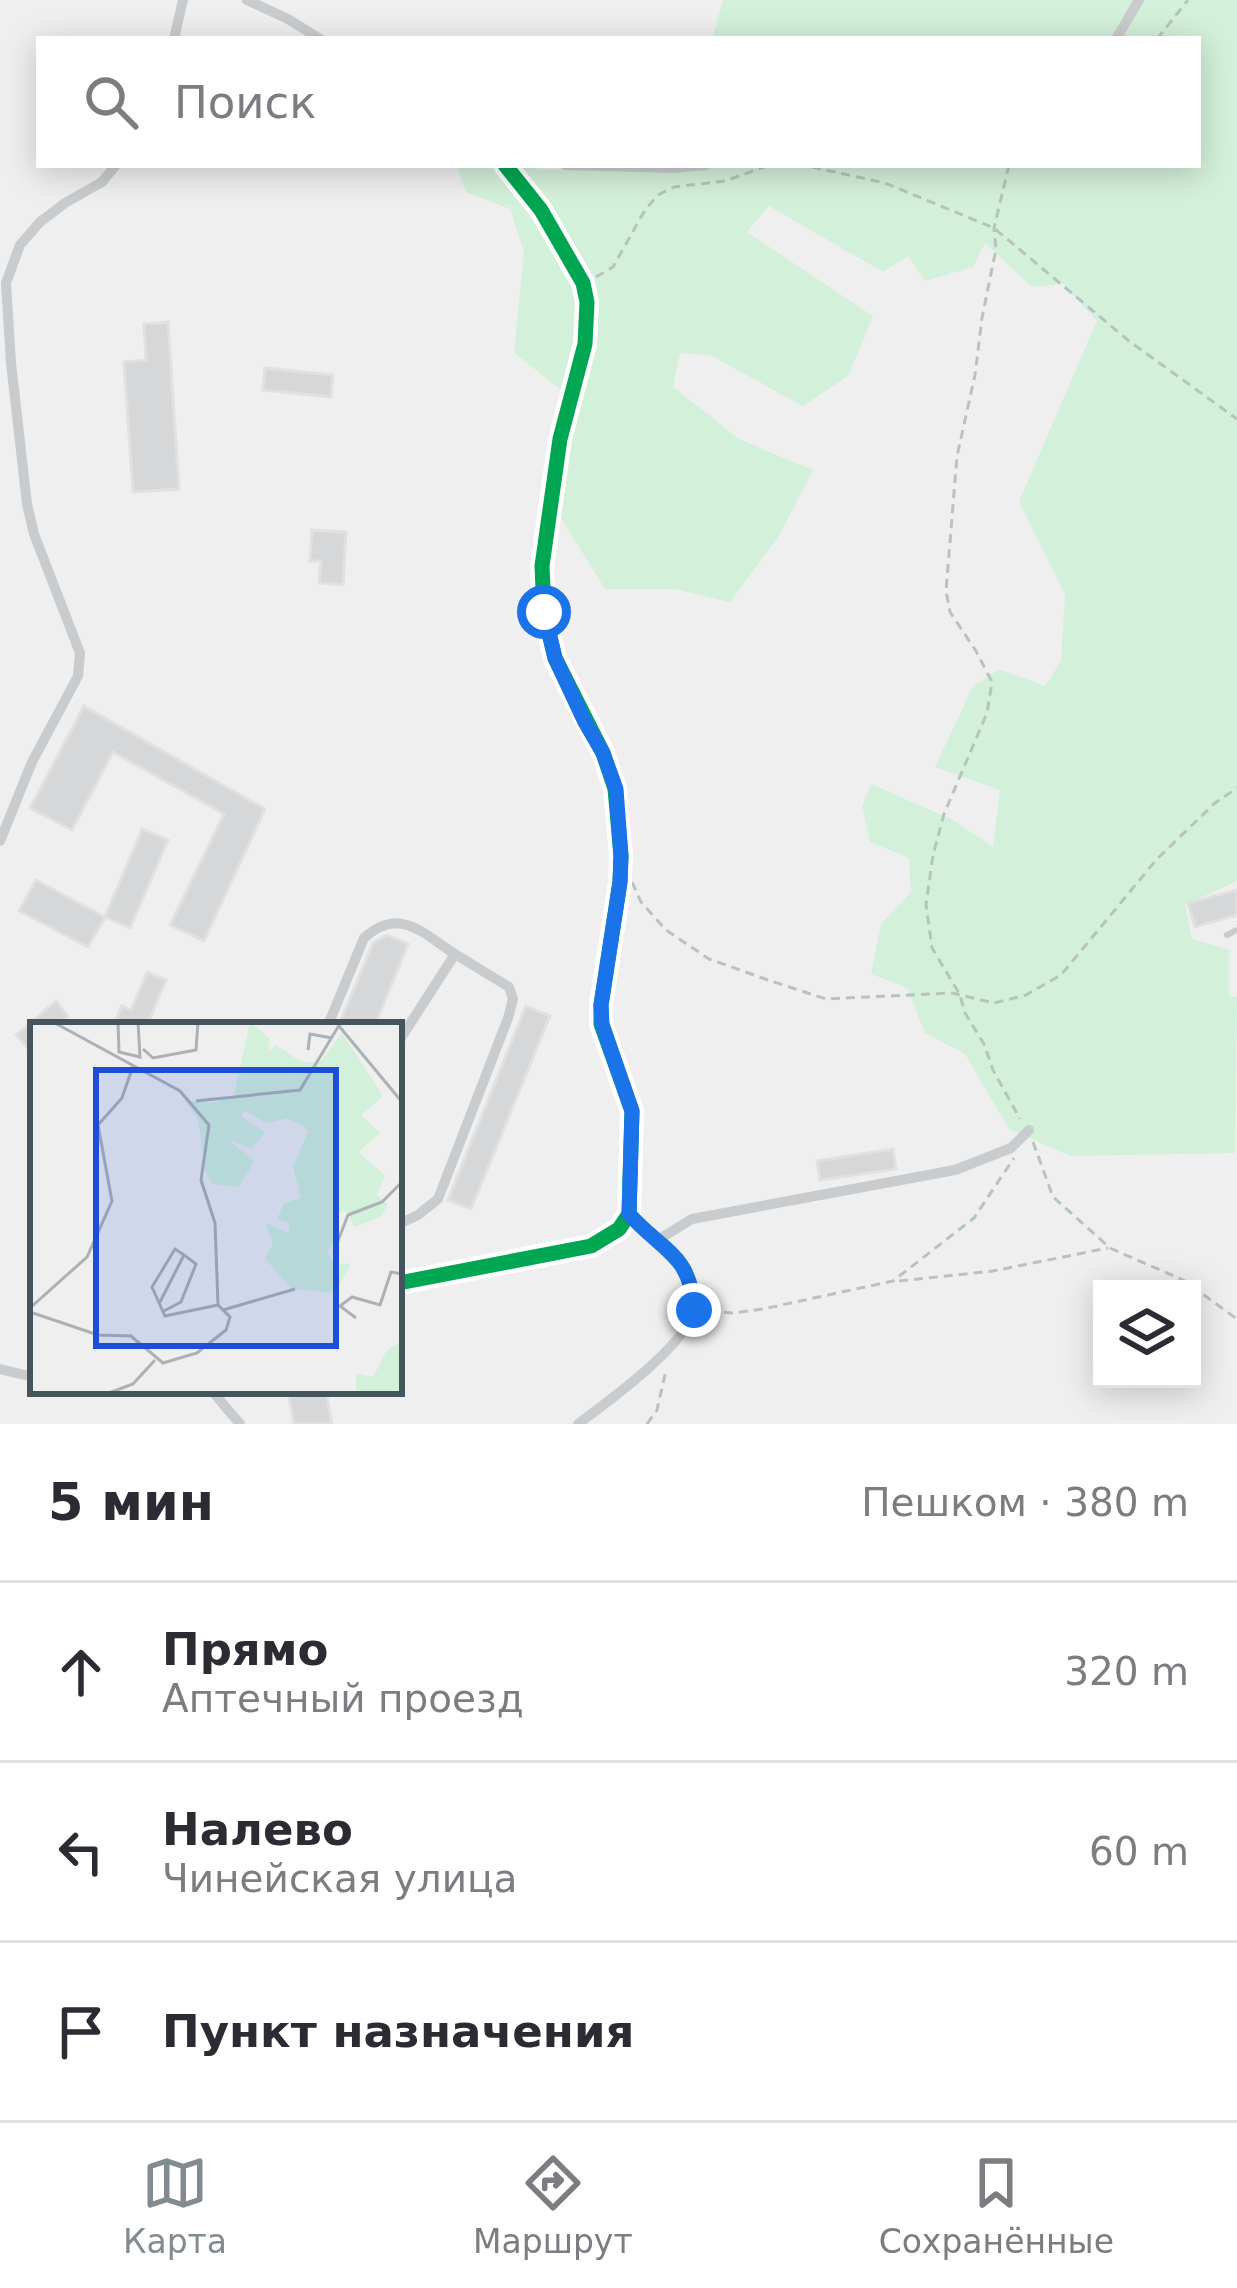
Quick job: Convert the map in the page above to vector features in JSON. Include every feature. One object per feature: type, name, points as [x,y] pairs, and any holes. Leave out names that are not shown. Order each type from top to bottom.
[{"type":"street","points":[[175,36],[183,0]]},
{"type":"street","points":[[247,0],[315,36]]},
{"type":"street","points":[[1118,36],[1139,0]]},
{"type":"street","points":[[0,841],[32,762],[78,676],[80,653],[34,534],[10,363],[5,283],[20,245],[40,222],[102,182],[114,168]]},
{"type":"street","points":[[402,1282],[591,1246],[619,1229],[629,1214],[632,1111],[602,1024],[601,1005],[620,882],[616,789],[555,658],[544,612],[542,566],[560,439],[588,320],[584,283],[541,210],[507,168]]},
{"type":"street","points":[[329,1022],[364,938],[389,922],[405,922],[509,987],[513,1000],[508,1018],[438,1199],[402,1223]]},
{"type":"street","points":[[402,1036],[455,954]]},
{"type":"street","points":[[656,1240],[692,1219],[955,1170],[1011,1148],[1029,1130]]},
{"type":"street","points":[[578,1424],[614,1398],[671,1344],[694,1310],[689,1275],[680,1259],[629,1214]]},
{"type":"street","points":[[0,1369],[30,1376]]},
{"type":"street","points":[[215,1394],[240,1424]]},
{"type":"lane","points":[[1227,935],[1237,930]]},
{"type":"path","points":[[1159,36],[1188,0]]},
{"type":"path","points":[[584,283],[614,267],[658,195],[674,187],[724,181],[761,168]]},
{"type":"path","points":[[822,168],[885,183],[994,228],[1129,341],[1237,419]]},
{"type":"path","points":[[1008,168],[957,456],[946,591],[950,612],[992,682],[987,713],[944,814],[933,855],[926,905],[932,948],[1029,1130],[1053,1197],[1110,1248],[1183,1280],[1237,1319]]},
{"type":"path","points":[[631,879],[641,902],[666,930],[728,966],[826,999],[952,993],[994,1003],[1026,995],[1061,975],[1157,859],[1214,803],[1237,788]]},
{"type":"path","points":[[893,1281],[974,1218],[1029,1130]]},
{"type":"path","points":[[694,1310],[763,1309],[893,1281],[993,1271],[1110,1248]]},
{"type":"path","points":[[646,1424],[657,1410],[671,1344]]},
{"type":"green space","points":[[723,0],[1237,0],[1237,881],[1185,905],[1192,939],[1229,950],[1229,996],[1237,997],[1235,1153],[1071,1156],[1009,1129],[965,1054],[925,1033],[907,988],[871,974],[881,924],[911,892],[909,858],[870,842],[862,806],[871,784],[953,820],[993,847],[1000,790],[935,767],[973,686],[999,669],[1045,686],[1061,661],[1065,595],[1019,501],[1097,321],[1063,284],[1032,287],[985,243],[973,267],[925,281],[908,256],[883,272],[769,206],[747,232],[873,316],[848,376],[803,406],[710,355],[680,353],[673,387],[739,439],[813,470],[779,536],[730,602],[674,589],[605,589],[561,518],[560,389],[514,353],[524,252],[510,209],[466,192],[457,168],[1201,168],[1201,36],[713,36]]},
{"type":"building","points":[[168,322],[179,489],[133,492],[124,362],[146,360],[144,324]]},
{"type":"building","points":[[265,368],[333,375],[331,397],[263,390]]},
{"type":"building","points":[[312,530],[346,532],[343,585],[319,583],[321,561],[310,561]]},
{"type":"building","points":[[84,706],[265,809],[204,941],[170,925],[224,814],[113,752],[72,830],[30,808]]},
{"type":"building","points":[[142,829],[168,840],[130,928],[105,917]]},
{"type":"building","points":[[36,880],[105,917],[88,947],[19,911]]},
{"type":"building","points":[[1237,890],[1237,915],[1195,927],[1188,903]]},
{"type":"building","points":[[387,935],[408,944],[376,1022],[340,1022],[373,943]]},
{"type":"building","points":[[147,972],[166,980],[148,1022],[115,1022],[122,1006],[131,1010]]},
{"type":"building","points":[[56,1001],[68,1016],[60,1022],[31,1022]]},
{"type":"building","points":[[526,1006],[550,1016],[471,1209],[448,1200]]},
{"type":"building","points":[[30,1023],[30,1051],[16,1035]]},
{"type":"building","points":[[893,1149],[896,1169],[820,1180],[817,1161]]},
{"type":"building","points":[[289,1394],[327,1394],[332,1424],[294,1424]]},
{"type":"transit line","points":[[402,1282],[591,1246],[619,1229],[629,1214],[632,1111],[601,1024],[620,882],[615,789],[603,753],[555,658],[544,612],[542,566],[560,439],[585,344],[587,302],[583,283],[541,210],[507,168]]},
{"type":"route","points":[[544,612],[555,658],[616,789],[620,882],[601,1005],[602,1024],[632,1111],[629,1214],[680,1259],[689,1275],[694,1310]]}]
